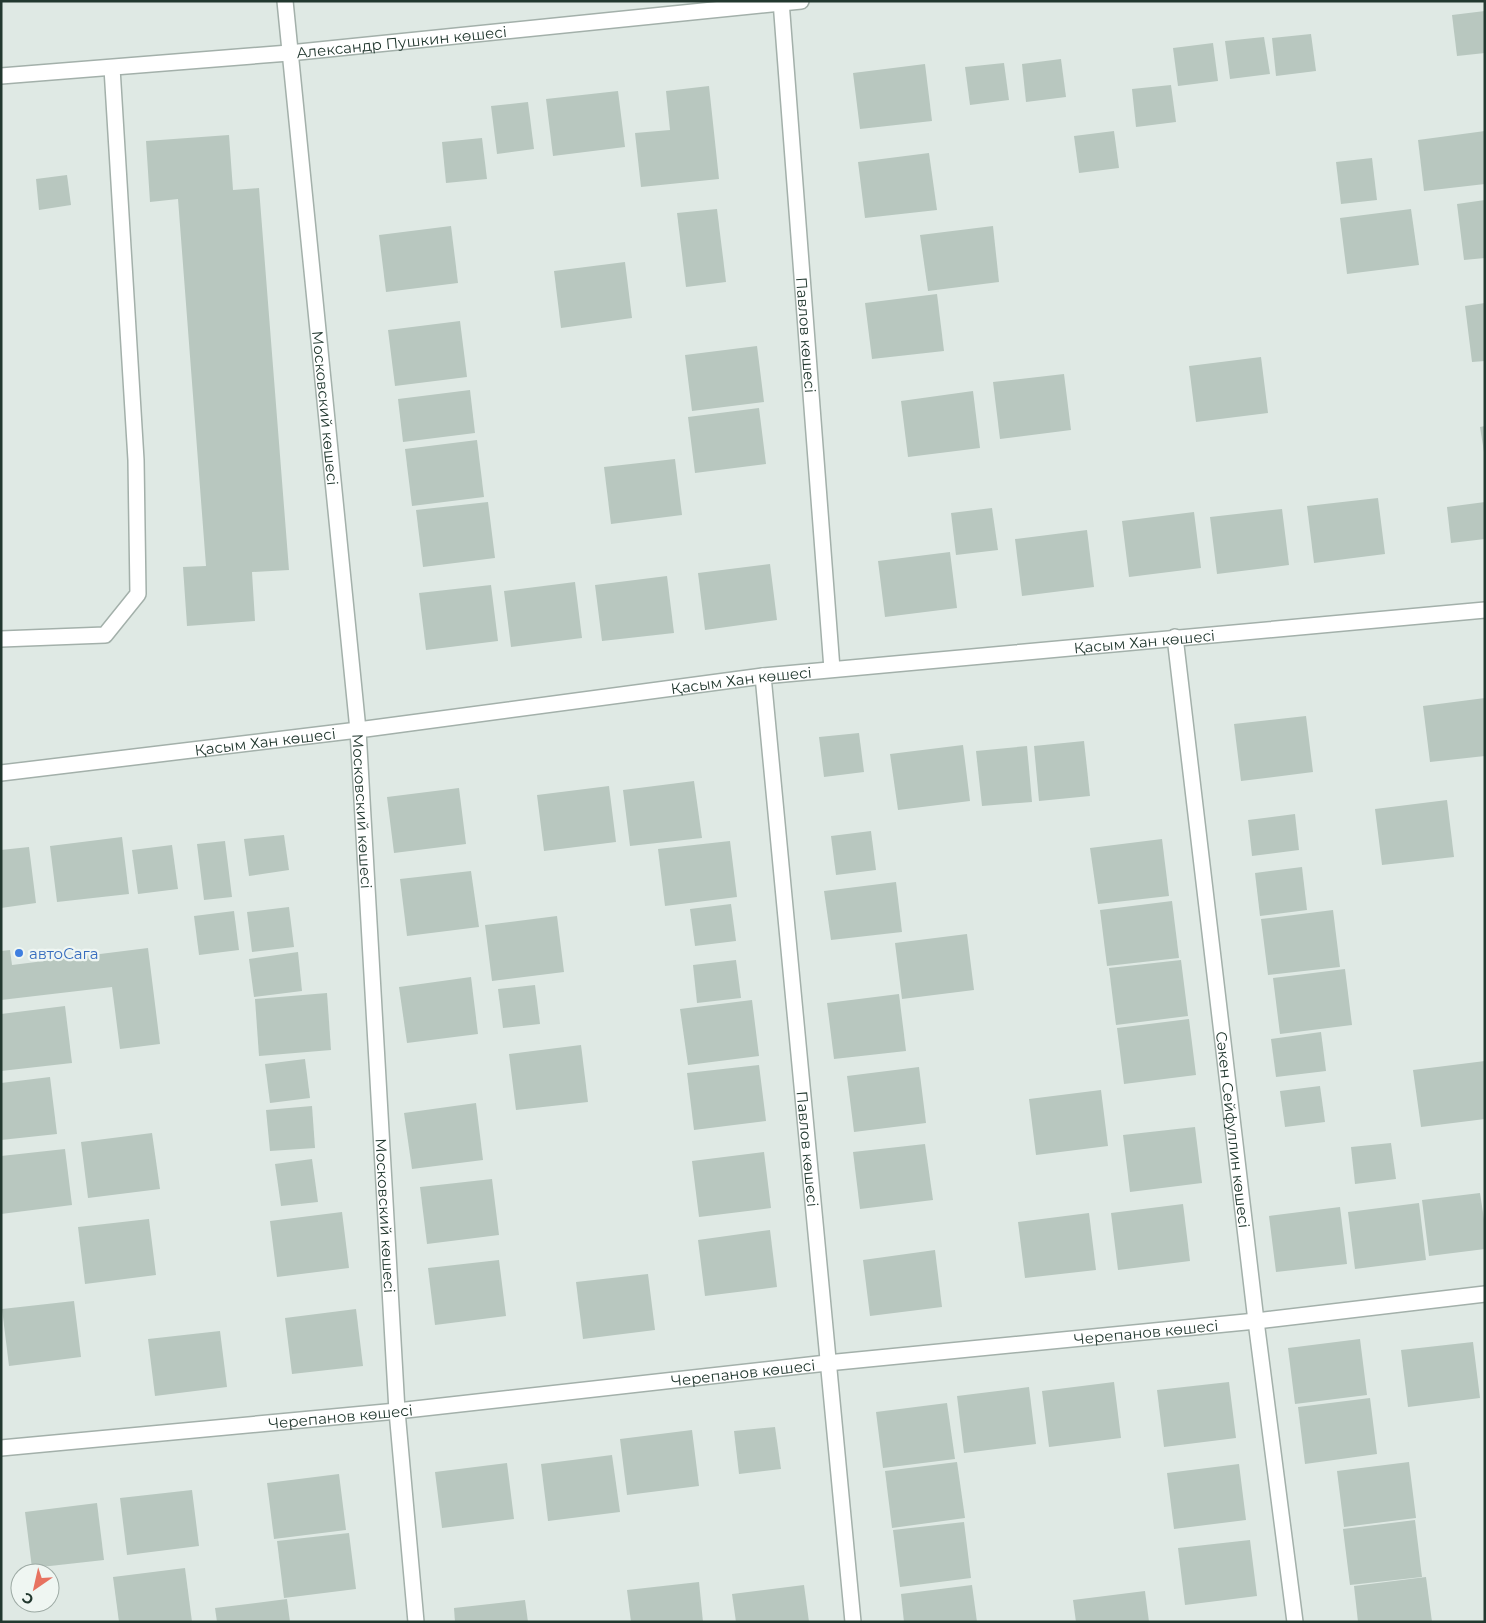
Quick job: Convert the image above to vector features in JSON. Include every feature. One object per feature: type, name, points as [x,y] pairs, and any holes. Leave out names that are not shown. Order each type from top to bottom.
[{"type":"street","name":"Московский көшесі","points":[[285,1],[358,730],[397,1410],[416,1622]]},
{"type":"street","name":"Александр Пушкин көшесі","points":[[1,76],[289,53],[801,1]]},
{"type":"street","name":"Павлов көшесі","points":[[781,2],[832,669]]},
{"type":"street","points":[[1,639],[105,635],[138,594],[136,460],[112,68]]},
{"type":"street","name":"Қасым Хан көшесі","points":[[1,773],[358,730],[763,676],[1485,610]]},
{"type":"street","name":"Сәкен Сейфуллин көшесі","points":[[1175,637],[1256,1321],[1295,1622]]},
{"type":"street","name":"Павлов көшесі","points":[[763,676],[853,1622]]},
{"type":"street","name":"Черепанов көшесі","points":[[1,1448],[397,1410],[827,1362],[1256,1321],[1485,1294]]},
{"type":"building","points":[[1485,11],[1485,53],[1457,56],[1452,15]]},
{"type":"building","points":[[1311,34],[1316,71],[1276,76],[1272,38]]},
{"type":"building","points":[[1264,37],[1270,74],[1230,79],[1225,41]]},
{"type":"building","points":[[1213,43],[1218,81],[1178,86],[1173,48]]},
{"type":"building","points":[[1061,59],[1066,97],[1026,102],[1022,64]]},
{"type":"building","points":[[1004,63],[1009,100],[970,105],[965,67]]},
{"type":"building","points":[[925,64],[932,121],[860,129],[853,73]]},
{"type":"building","points":[[1171,85],[1176,122],[1136,127],[1132,89]]},
{"type":"building","points":[[709,86],[719,179],[641,187],[635,133],[670,130],[666,91]]},
{"type":"building","points":[[618,91],[625,147],[553,156],[546,99]]},
{"type":"building","points":[[528,102],[534,149],[497,154],[491,106]]},
{"type":"building","points":[[1114,131],[1119,168],[1079,173],[1074,136]]},
{"type":"building","points":[[1485,131],[1485,184],[1424,191],[1418,140]]},
{"type":"building","points":[[229,135],[233,190],[259,188],[289,570],[252,572],[255,621],[187,626],[183,567],[206,566],[178,199],[150,202],[146,141]]},
{"type":"building","points":[[482,138],[487,179],[446,183],[442,142]]},
{"type":"building","points":[[929,153],[937,210],[865,218],[858,162]]},
{"type":"building","points":[[1372,158],[1377,200],[1341,204],[1336,162]]},
{"type":"building","points":[[67,175],[71,205],[39,210],[36,179]]},
{"type":"building","points":[[1485,200],[1485,258],[1464,260],[1457,204]]},
{"type":"building","points":[[717,209],[726,282],[686,287],[677,213]]},
{"type":"building","points":[[1411,209],[1419,265],[1347,274],[1340,218]]},
{"type":"building","points":[[451,226],[458,283],[386,292],[379,235]]},
{"type":"building","points":[[993,226],[999,282],[928,291],[920,235]]},
{"type":"building","points":[[625,262],[632,318],[561,328],[554,271]]},
{"type":"building","points":[[937,294],[944,351],[872,359],[865,303]]},
{"type":"building","points":[[1485,303],[1485,361],[1472,362],[1465,306]]},
{"type":"building","points":[[460,321],[467,377],[395,386],[388,330]]},
{"type":"building","points":[[757,346],[764,402],[692,411],[685,355]]},
{"type":"building","points":[[1261,357],[1268,413],[1196,422],[1189,366]]},
{"type":"building","points":[[1064,374],[1071,430],[1000,439],[993,382]]},
{"type":"building","points":[[470,390],[475,433],[403,442],[398,399]]},
{"type":"building","points":[[973,391],[980,448],[908,457],[901,401]]},
{"type":"building","points":[[759,408],[766,464],[695,473],[688,417]]},
{"type":"building","points":[[1485,426],[1485,452],[1484,452],[1480,427]]},
{"type":"building","points":[[477,440],[484,497],[412,506],[405,449]]},
{"type":"building","points":[[675,459],[682,515],[611,524],[604,467]]},
{"type":"building","points":[[1378,498],[1385,554],[1314,563],[1307,506]]},
{"type":"building","points":[[488,502],[495,558],[423,567],[416,510]]},
{"type":"building","points":[[1485,502],[1485,539],[1451,543],[1447,507]]},
{"type":"building","points":[[992,508],[998,550],[956,555],[951,513]]},
{"type":"building","points":[[1282,509],[1289,565],[1217,574],[1210,517]]},
{"type":"building","points":[[1194,512],[1201,568],[1129,577],[1122,521]]},
{"type":"building","points":[[1087,530],[1094,587],[1022,596],[1015,539]]},
{"type":"building","points":[[950,552],[957,608],[885,617],[878,561]]},
{"type":"building","points":[[770,564],[777,620],[705,630],[698,573]]},
{"type":"building","points":[[667,576],[674,633],[602,641],[595,585]]},
{"type":"building","points":[[575,582],[582,638],[511,647],[504,591]]},
{"type":"building","points":[[491,585],[498,641],[426,650],[419,593]]},
{"type":"building","points":[[1485,698],[1485,756],[1430,762],[1423,706]]},
{"type":"building","points":[[1306,716],[1313,772],[1241,781],[1234,724]]},
{"type":"building","points":[[859,733],[864,772],[824,777],[819,737]]},
{"type":"building","points":[[1084,741],[1090,796],[1039,801],[1034,746]]},
{"type":"building","points":[[963,745],[970,801],[898,810],[890,754]]},
{"type":"building","points":[[1027,746],[1032,802],[982,806],[976,751]]},
{"type":"building","points":[[694,781],[702,838],[630,846],[623,790]]},
{"type":"building","points":[[609,786],[616,842],[544,851],[537,795]]},
{"type":"building","points":[[459,788],[466,844],[394,853],[387,797]]},
{"type":"building","points":[[1447,800],[1454,857],[1382,865],[1375,809]]},
{"type":"building","points":[[1295,814],[1299,850],[1252,856],[1248,820]]},
{"type":"building","points":[[871,831],[876,870],[836,875],[831,836]]},
{"type":"building","points":[[284,835],[289,870],[249,876],[244,839]]},
{"type":"building","points":[[122,837],[129,894],[57,902],[50,846]]},
{"type":"building","points":[[1162,839],[1169,896],[1098,904],[1090,848]]},
{"type":"building","points":[[225,841],[232,897],[204,900],[197,844]]},
{"type":"building","points":[[730,841],[737,897],[665,906],[658,849]]},
{"type":"building","points":[[172,845],[178,889],[138,894],[132,850]]},
{"type":"building","points":[[29,847],[36,903],[1,908],[1,850]]},
{"type":"building","points":[[1302,867],[1307,910],[1260,916],[1255,873]]},
{"type":"building","points":[[471,871],[479,927],[407,936],[400,879]]},
{"type":"building","points":[[896,882],[902,932],[831,940],[824,891]]},
{"type":"building","points":[[1172,901],[1179,958],[1107,966],[1100,910]]},
{"type":"building","points":[[731,904],[736,941],[695,946],[690,909]]},
{"type":"building","points":[[289,907],[294,947],[252,952],[247,912]]},
{"type":"building","points":[[1333,910],[1340,967],[1268,975],[1261,919]]},
{"type":"building","points":[[234,911],[239,950],[199,955],[194,916]]},
{"type":"building","points":[[557,916],[564,972],[492,981],[485,925]]},
{"type":"building","points":[[967,934],[974,990],[902,999],[895,943]]},
{"type":"building","points":[[148,948],[160,1044],[120,1049],[112,987],[1,1000],[1,951],[10,950],[12,965]]},
{"type":"building","points":[[298,952],[302,991],[254,997],[249,959]]},
{"type":"building","points":[[736,960],[741,998],[697,1003],[693,965]]},
{"type":"building","points":[[1181,960],[1188,1016],[1116,1025],[1109,968]]},
{"type":"building","points":[[1345,969],[1352,1025],[1280,1034],[1273,978]]},
{"type":"building","points":[[471,977],[478,1034],[407,1043],[399,987]]},
{"type":"building","points":[[535,985],[540,1024],[503,1028],[498,989]]},
{"type":"building","points":[[327,993],[331,1050],[259,1056],[255,999]]},
{"type":"building","points":[[899,994],[906,1051],[834,1059],[827,1003]]},
{"type":"building","points":[[752,1000],[759,1056],[688,1065],[680,1009]]},
{"type":"building","points":[[65,1006],[72,1063],[1,1071],[1,1014]]},
{"type":"building","points":[[1189,1019],[1196,1075],[1124,1084],[1117,1028]]},
{"type":"building","points":[[1321,1032],[1326,1071],[1276,1077],[1271,1039]]},
{"type":"building","points":[[581,1045],[588,1102],[516,1110],[509,1054]]},
{"type":"building","points":[[305,1059],[310,1098],[270,1103],[265,1064]]},
{"type":"building","points":[[1485,1061],[1485,1119],[1421,1127],[1413,1070]]},
{"type":"building","points":[[759,1065],[766,1121],[694,1130],[687,1073]]},
{"type":"building","points":[[919,1067],[926,1123],[854,1132],[847,1076]]},
{"type":"building","points":[[50,1077],[57,1134],[1,1140],[1,1083]]},
{"type":"building","points":[[1320,1086],[1325,1122],[1285,1127],[1280,1091]]},
{"type":"building","points":[[1101,1090],[1108,1146],[1036,1155],[1029,1099]]},
{"type":"building","points":[[476,1103],[483,1160],[412,1169],[404,1113]]},
{"type":"building","points":[[312,1106],[315,1148],[270,1151],[266,1110]]},
{"type":"building","points":[[1195,1127],[1202,1183],[1130,1192],[1123,1135]]},
{"type":"building","points":[[152,1133],[160,1189],[88,1198],[81,1142]]},
{"type":"building","points":[[1391,1143],[1396,1179],[1355,1184],[1351,1147]]},
{"type":"building","points":[[925,1144],[933,1200],[860,1209],[853,1152]]},
{"type":"building","points":[[65,1149],[72,1205],[1,1214],[1,1156]]},
{"type":"building","points":[[764,1152],[771,1208],[699,1217],[692,1161]]},
{"type":"building","points":[[312,1159],[318,1202],[281,1206],[275,1164]]},
{"type":"building","points":[[492,1179],[499,1235],[427,1244],[420,1187]]},
{"type":"building","points":[[1480,1193],[1485,1226],[1485,1249],[1429,1256],[1422,1200]]},
{"type":"building","points":[[1419,1203],[1426,1260],[1355,1269],[1348,1212]]},
{"type":"building","points":[[1183,1204],[1190,1261],[1118,1270],[1111,1213]]},
{"type":"building","points":[[1340,1207],[1347,1264],[1276,1272],[1269,1216]]},
{"type":"building","points":[[342,1212],[349,1268],[277,1277],[270,1221]]},
{"type":"building","points":[[1089,1213],[1096,1270],[1025,1278],[1018,1222]]},
{"type":"building","points":[[149,1219],[156,1275],[85,1284],[78,1227]]},
{"type":"building","points":[[770,1230],[777,1287],[705,1296],[698,1240]]},
{"type":"building","points":[[935,1250],[942,1307],[870,1316],[863,1260]]},
{"type":"building","points":[[499,1260],[506,1316],[435,1325],[428,1268]]},
{"type":"building","points":[[648,1274],[655,1330],[583,1339],[576,1282]]},
{"type":"building","points":[[74,1301],[81,1357],[9,1366],[2,1309]]},
{"type":"building","points":[[356,1309],[363,1366],[292,1374],[285,1318]]},
{"type":"building","points":[[220,1331],[227,1387],[155,1396],[148,1339]]},
{"type":"building","points":[[1360,1339],[1367,1395],[1295,1404],[1288,1348]]},
{"type":"building","points":[[1473,1342],[1480,1398],[1408,1407],[1401,1350]]},
{"type":"building","points":[[1114,1382],[1121,1438],[1049,1447],[1042,1391]]},
{"type":"building","points":[[1229,1382],[1236,1438],[1164,1447],[1157,1390]]},
{"type":"building","points":[[1029,1387],[1036,1444],[964,1453],[957,1396]]},
{"type":"building","points":[[1370,1398],[1377,1454],[1305,1464],[1298,1407]]},
{"type":"building","points":[[947,1403],[955,1459],[883,1468],[876,1412]]},
{"type":"building","points":[[775,1427],[781,1469],[739,1474],[734,1431]]},
{"type":"building","points":[[692,1430],[699,1486],[627,1495],[620,1439]]},
{"type":"building","points":[[612,1455],[620,1512],[548,1521],[541,1464]]},
{"type":"building","points":[[957,1462],[965,1518],[892,1528],[885,1471]]},
{"type":"building","points":[[1409,1462],[1416,1518],[1344,1527],[1337,1471]]},
{"type":"building","points":[[507,1463],[514,1519],[442,1528],[435,1472]]},
{"type":"building","points":[[1239,1464],[1246,1520],[1174,1529],[1167,1473]]},
{"type":"building","points":[[339,1474],[346,1530],[274,1539],[267,1483]]},
{"type":"building","points":[[192,1490],[199,1546],[127,1555],[120,1498]]},
{"type":"building","points":[[97,1503],[104,1560],[60,1565],[60,1563],[31,1563],[25,1512]]},
{"type":"building","points":[[1415,1520],[1422,1577],[1350,1585],[1343,1529]]},
{"type":"building","points":[[964,1522],[971,1578],[900,1587],[893,1530]]},
{"type":"building","points":[[349,1533],[356,1589],[284,1598],[277,1541]]},
{"type":"building","points":[[1250,1540],[1257,1596],[1185,1605],[1178,1548]]},
{"type":"building","points":[[185,1568],[192,1622],[119,1622],[113,1577]]},
{"type":"building","points":[[1426,1577],[1432,1622],[1358,1622],[1354,1586]]},
{"type":"building","points":[[699,1582],[703,1622],[631,1622],[627,1590]]},
{"type":"building","points":[[804,1585],[809,1622],[736,1622],[732,1594]]},
{"type":"building","points":[[972,1585],[977,1622],[904,1622],[901,1594]]},
{"type":"building","points":[[1145,1591],[1149,1622],[1076,1622],[1073,1600]]},
{"type":"building","points":[[287,1599],[290,1622],[217,1622],[215,1608]]},
{"type":"building","points":[[525,1600],[528,1622],[455,1622],[454,1608]]},
{"type":"place","name":"автоСага","points":[[19,953]]}]
